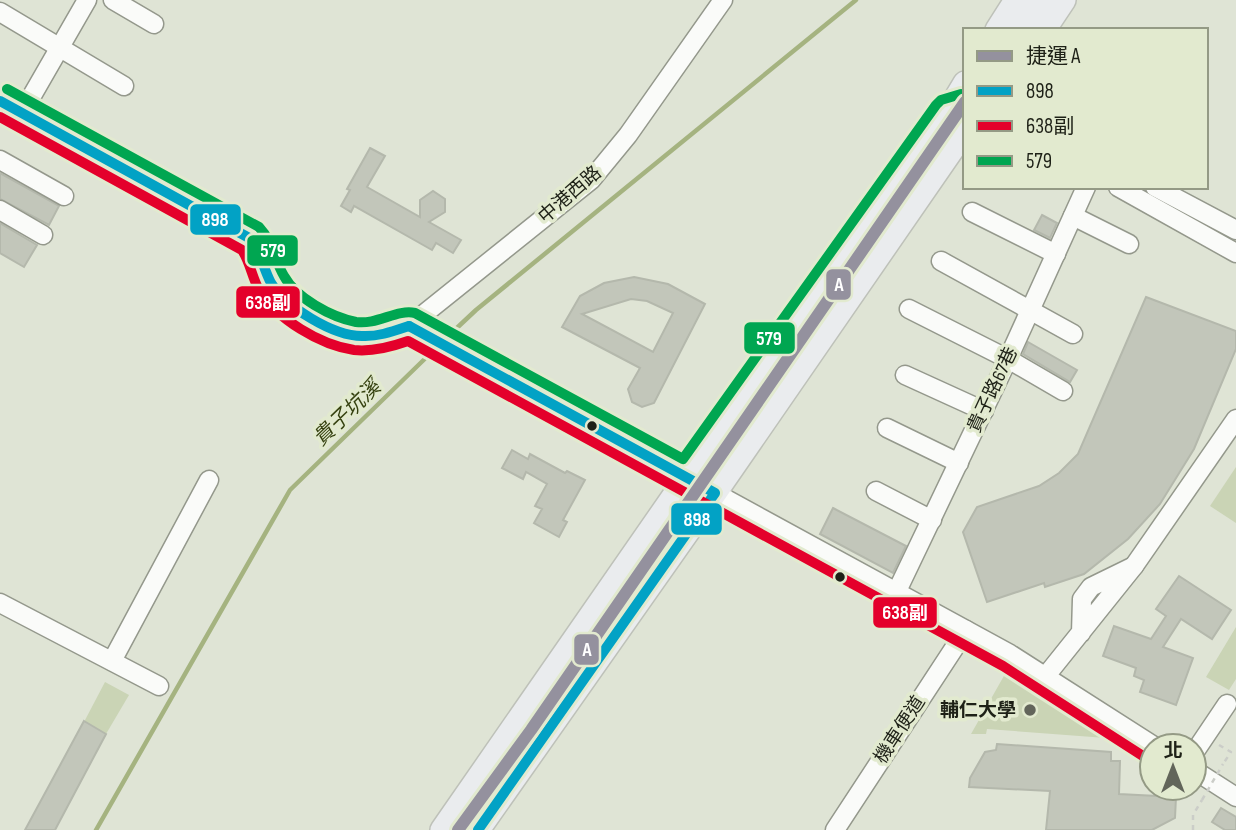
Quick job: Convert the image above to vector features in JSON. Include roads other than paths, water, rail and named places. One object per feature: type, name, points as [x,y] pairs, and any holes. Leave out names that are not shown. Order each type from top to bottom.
[{"type":"main road","points":[[998,28],[1016,0]]},
{"type":"main road","points":[[1021,28],[1041,0]]},
{"type":"main road","points":[[1045,28],[1064,0]]},
{"type":"main road","points":[[442,830],[687,477],[956,110],[963,89]]},
{"type":"main road","points":[[478,830],[963,134]]},
{"type":"street","points":[[22,113],[86,0]]},
{"type":"street","points":[[113,0],[154,24]]},
{"type":"street","name":"中港西路","points":[[409,326],[591,180],[628,135],[723,0]]},
{"type":"street","points":[[0,12],[124,86]]},
{"type":"street","points":[[0,101],[251,239],[259,248],[270,281],[279,293],[292,305],[341,333],[376,336],[409,326],[1010,654],[1138,736]]},
{"type":"street","points":[[0,160],[64,196]]},
{"type":"street","name":"貴子路67巷","points":[[897,591],[984,411],[1085,189]]},
{"type":"street","points":[[1122,189],[1235,250]]},
{"type":"street","points":[[1159,189],[1236,230]]},
{"type":"street","points":[[0,210],[43,234]]},
{"type":"street","points":[[972,212],[1056,254]]},
{"type":"street","points":[[1073,216],[1129,244]]},
{"type":"street","points":[[941,261],[1073,334]]},
{"type":"street","points":[[909,309],[1008,359],[1063,391]]},
{"type":"street","points":[[905,375],[984,411]]},
{"type":"street","points":[[1045,677],[1134,565],[1236,419]]},
{"type":"street","points":[[887,428],[959,463]]},
{"type":"street","points":[[112,661],[209,480]]},
{"type":"street","points":[[876,491],[932,520]]},
{"type":"street","points":[[0,603],[159,686]]},
{"type":"street","name":"機車便道","points":[[835,830],[966,630]]},
{"type":"street","points":[[1208,732],[1227,704]]},
{"type":"street","points":[[1208,779],[1236,797]]},
{"type":"waterway","name":"貴子坑溪","points":[[444,340],[476,310],[856,0]]},
{"type":"waterway","name":"貴子坑溪","points":[[96,830],[290,490],[438,346]]},
{"type":"metro line","name":"A","points":[[458,830],[531,730],[963,105]]},
{"type":"place","name":"輔仁大學","points":[[1030,710]]}]
